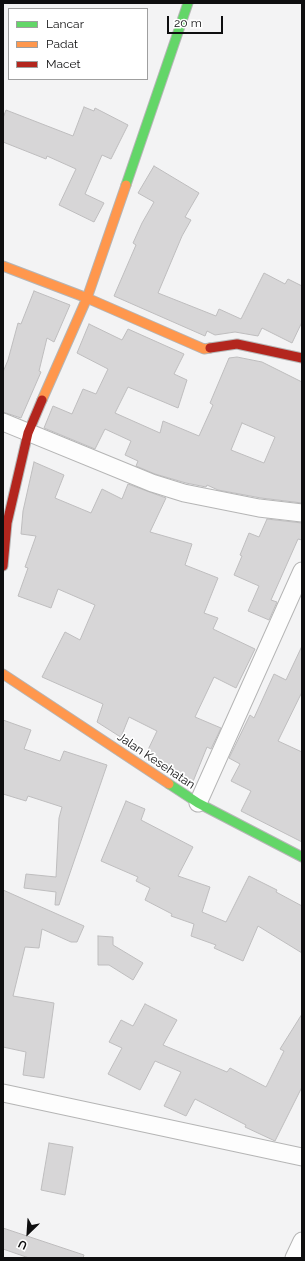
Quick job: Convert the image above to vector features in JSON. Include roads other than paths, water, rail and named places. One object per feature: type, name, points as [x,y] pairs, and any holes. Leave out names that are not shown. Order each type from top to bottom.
[{"type":"street","points":[[3,566],[7,523],[28,433],[86,298],[188,3]]},
{"type":"street","points":[[3,266],[86,298],[204,349],[237,344],[302,358]]},
{"type":"street","points":[[3,422],[152,483],[184,493],[258,508],[302,513]]},
{"type":"street","points":[[198,803],[302,571]]},
{"type":"street","name":"Jalan Kesehatan","points":[[3,674],[198,803],[302,857]]},
{"type":"street","points":[[3,1093],[302,1157]]},
{"type":"street","points":[[294,1258],[302,1241]]}]
